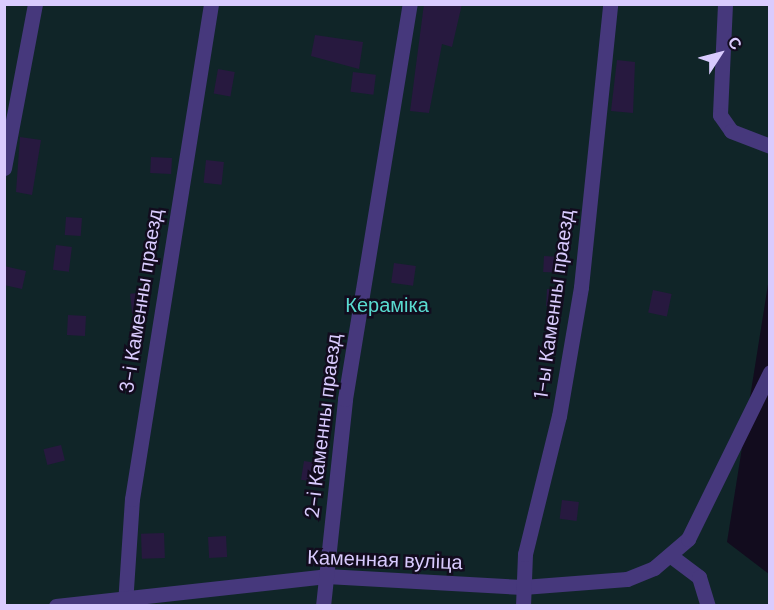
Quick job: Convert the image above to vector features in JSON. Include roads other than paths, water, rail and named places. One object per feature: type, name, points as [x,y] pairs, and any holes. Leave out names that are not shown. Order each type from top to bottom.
[{"type":"street","points":[[4,168],[35,4]]},
{"type":"street","name":"3-і Каменны праезд","points":[[125,601],[132,499],[211,4]]},
{"type":"street","name":"2-і Каменны праезд","points":[[323,606],[345,399],[410,4]]},
{"type":"street","name":"1-ы Каменны праезд","points":[[523,606],[525,554],[582,287],[610,4]]},
{"type":"street","points":[[725,4],[720,114],[731,131],[770,146]]},
{"type":"street","points":[[708,606],[699,577],[672,556],[701,515],[770,372]]},
{"type":"street","name":"Каменная вуліца","points":[[56,606],[125,601],[326,576],[524,587],[627,579],[672,556]]},
{"type":"park label","name":"Кераміка","points":[[387,305]]}]
